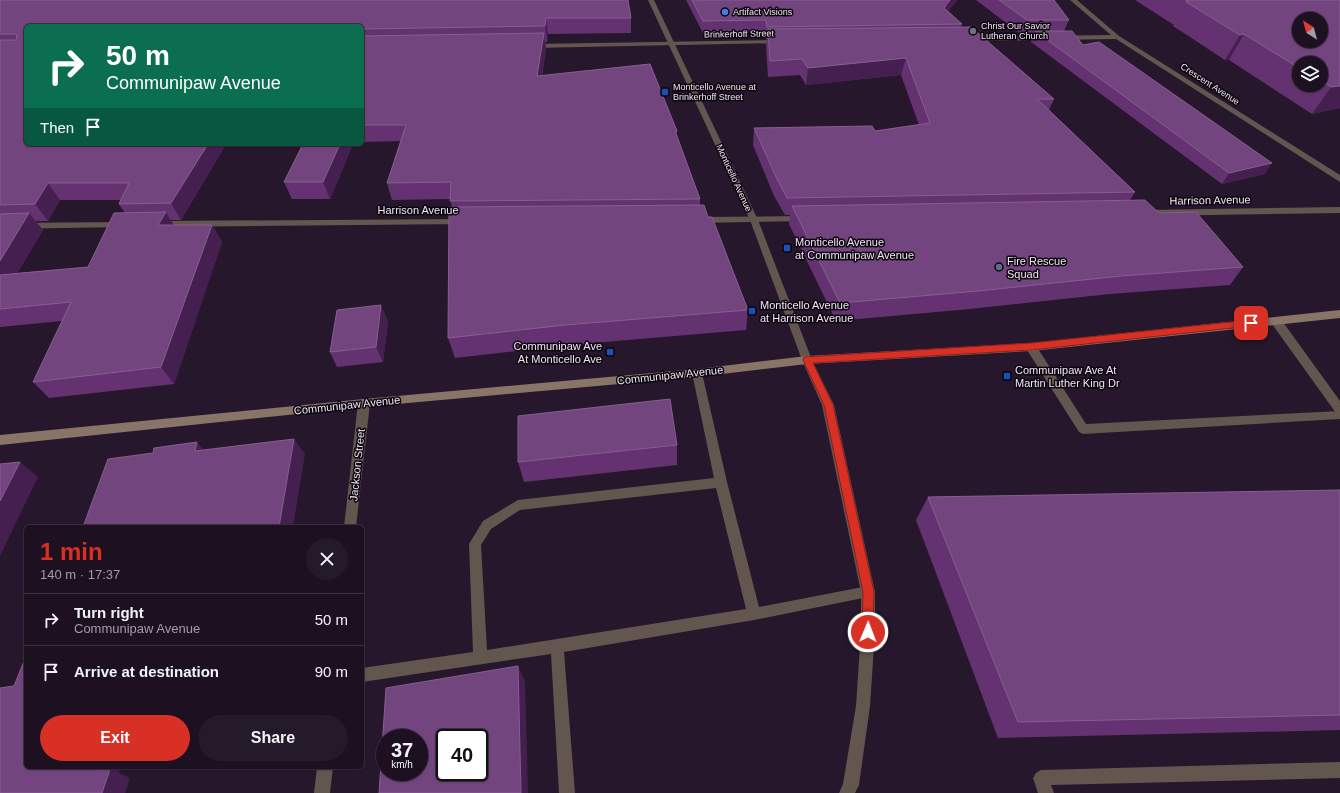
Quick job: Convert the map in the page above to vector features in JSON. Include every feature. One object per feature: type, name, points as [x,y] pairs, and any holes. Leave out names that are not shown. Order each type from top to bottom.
[{"type":"main road","name":"Communipaw Avenue","points":[[0,440],[807,360],[1031,347],[1340,314]]},
{"type":"street","name":"Monticello Avenue","points":[[651,0],[754,220],[807,360],[828,405],[868,592],[868,632],[863,706],[851,785],[848,793]]},
{"type":"street","name":"Crescent Avenue","points":[[1073,0],[1117,37],[1340,179]]},
{"type":"street","points":[[964,39],[1117,37]]},
{"type":"street","name":"Brinkerhoff Street","points":[[527,46],[789,42]]},
{"type":"street","name":"Harrison Avenue","points":[[1134,213],[1340,210]]},
{"type":"street","points":[[692,220],[809,219]]},
{"type":"street","name":"Harrison Avenue","points":[[151,224],[470,222]]},
{"type":"street","points":[[0,226],[135,225]]},
{"type":"street","points":[[1276,320],[1340,410]]},
{"type":"street","points":[[1031,347],[1083,429],[1340,415]]},
{"type":"street","points":[[697,372],[721,482],[754,614]]},
{"type":"street","name":"Jackson Street","points":[[350,525],[364,403]]},
{"type":"street","points":[[480,657],[475,544],[487,525],[518,505],[721,482]]},
{"type":"street","points":[[364,675],[557,646],[754,614],[868,592]]},
{"type":"street","points":[[557,646],[567,793]]},
{"type":"street","points":[[322,793],[325,769]]},
{"type":"street","points":[[1046,793],[1042,778],[1340,770]]},
{"type":"building","points":[[0,0],[628,0],[631,18],[546,18],[545,26],[364,29],[364,24],[24,24],[24,146],[207,146],[171,203],[119,204],[129,183],[48,183],[35,204],[0,205],[0,40],[16,40],[17,35],[0,34]]},
{"type":"building","points":[[692,0],[950,0],[944,8],[962,24],[767,27],[766,20],[703,21]]},
{"type":"building","points":[[999,0],[1054,0],[1069,20],[1027,20]]},
{"type":"building","points":[[1186,0],[1340,0],[1340,86],[1331,87],[1328,85],[1328,56],[1292,56],[1292,64],[1244,34],[1240,35],[1186,2],[1188,1]]},
{"type":"building","points":[[971,27],[1054,99],[1037,99],[1135,192],[787,198],[754,128],[872,126],[875,131],[930,123],[906,58],[808,68],[802,59],[770,61],[768,29]]},
{"type":"building","points":[[1035,31],[1072,31],[1083,45],[1099,42],[1272,163],[1229,173]]},
{"type":"building","points":[[544,33],[537,76],[650,64],[677,131],[675,131],[700,199],[450,201],[451,182],[387,183],[406,125],[364,125],[364,36]]},
{"type":"building","points":[[302,146],[339,146],[323,182],[284,182]]},
{"type":"building","points":[[1145,200],[1159,213],[1196,212],[1243,267],[1121,276],[978,291],[840,303],[792,206]]},
{"type":"building","points":[[704,205],[708,217],[712,217],[748,310],[565,325],[448,338],[449,207]]},
{"type":"building","points":[[166,212],[158,225],[212,225],[161,367],[33,382],[71,302],[0,309],[0,275],[88,267],[114,213]]},
{"type":"building","points":[[29,213],[0,261],[0,214]]},
{"type":"building","points":[[381,305],[376,347],[330,352],[337,310]]},
{"type":"building","points":[[670,399],[677,445],[518,462],[518,416]]},
{"type":"building","points":[[294,439],[279,525],[84,525],[108,459],[153,453],[154,448],[197,442],[195,451]]},
{"type":"building","points":[[20,462],[0,501],[0,464]]},
{"type":"building","points":[[1340,490],[1340,715],[1018,722],[928,497]]},
{"type":"building","points":[[24,661],[24,769],[110,769],[102,793],[0,793],[0,688],[14,686]]},
{"type":"building","points":[[518,666],[521,793],[379,793],[380,781],[428,781],[428,729],[383,729],[386,688]]},
{"type":"place","name":"Artifact Visions","points":[[725,12]]},
{"type":"place","name":"Christ Our Savior Lutheran Church","points":[[973,31]]},
{"type":"place","name":"Monticello Avenue at Brinkerhoff Street","points":[[665,92]]},
{"type":"place","name":"Monticello Avenue at Communipaw Avenue","points":[[787,248]]},
{"type":"place","name":"Fire Rescue Squad","points":[[999,267]]},
{"type":"place","name":"Monticello Avenue at Harrison Avenue","points":[[752,311]]},
{"type":"place","name":"Communipaw Ave At Monticello Ave","points":[[610,352]]},
{"type":"place","name":"Communipaw Ave At Martin Luther King Dr","points":[[1007,376]]},
{"type":"route","points":[[868,632],[868,592],[828,405],[807,360],[1031,347],[1251,323]]}]
